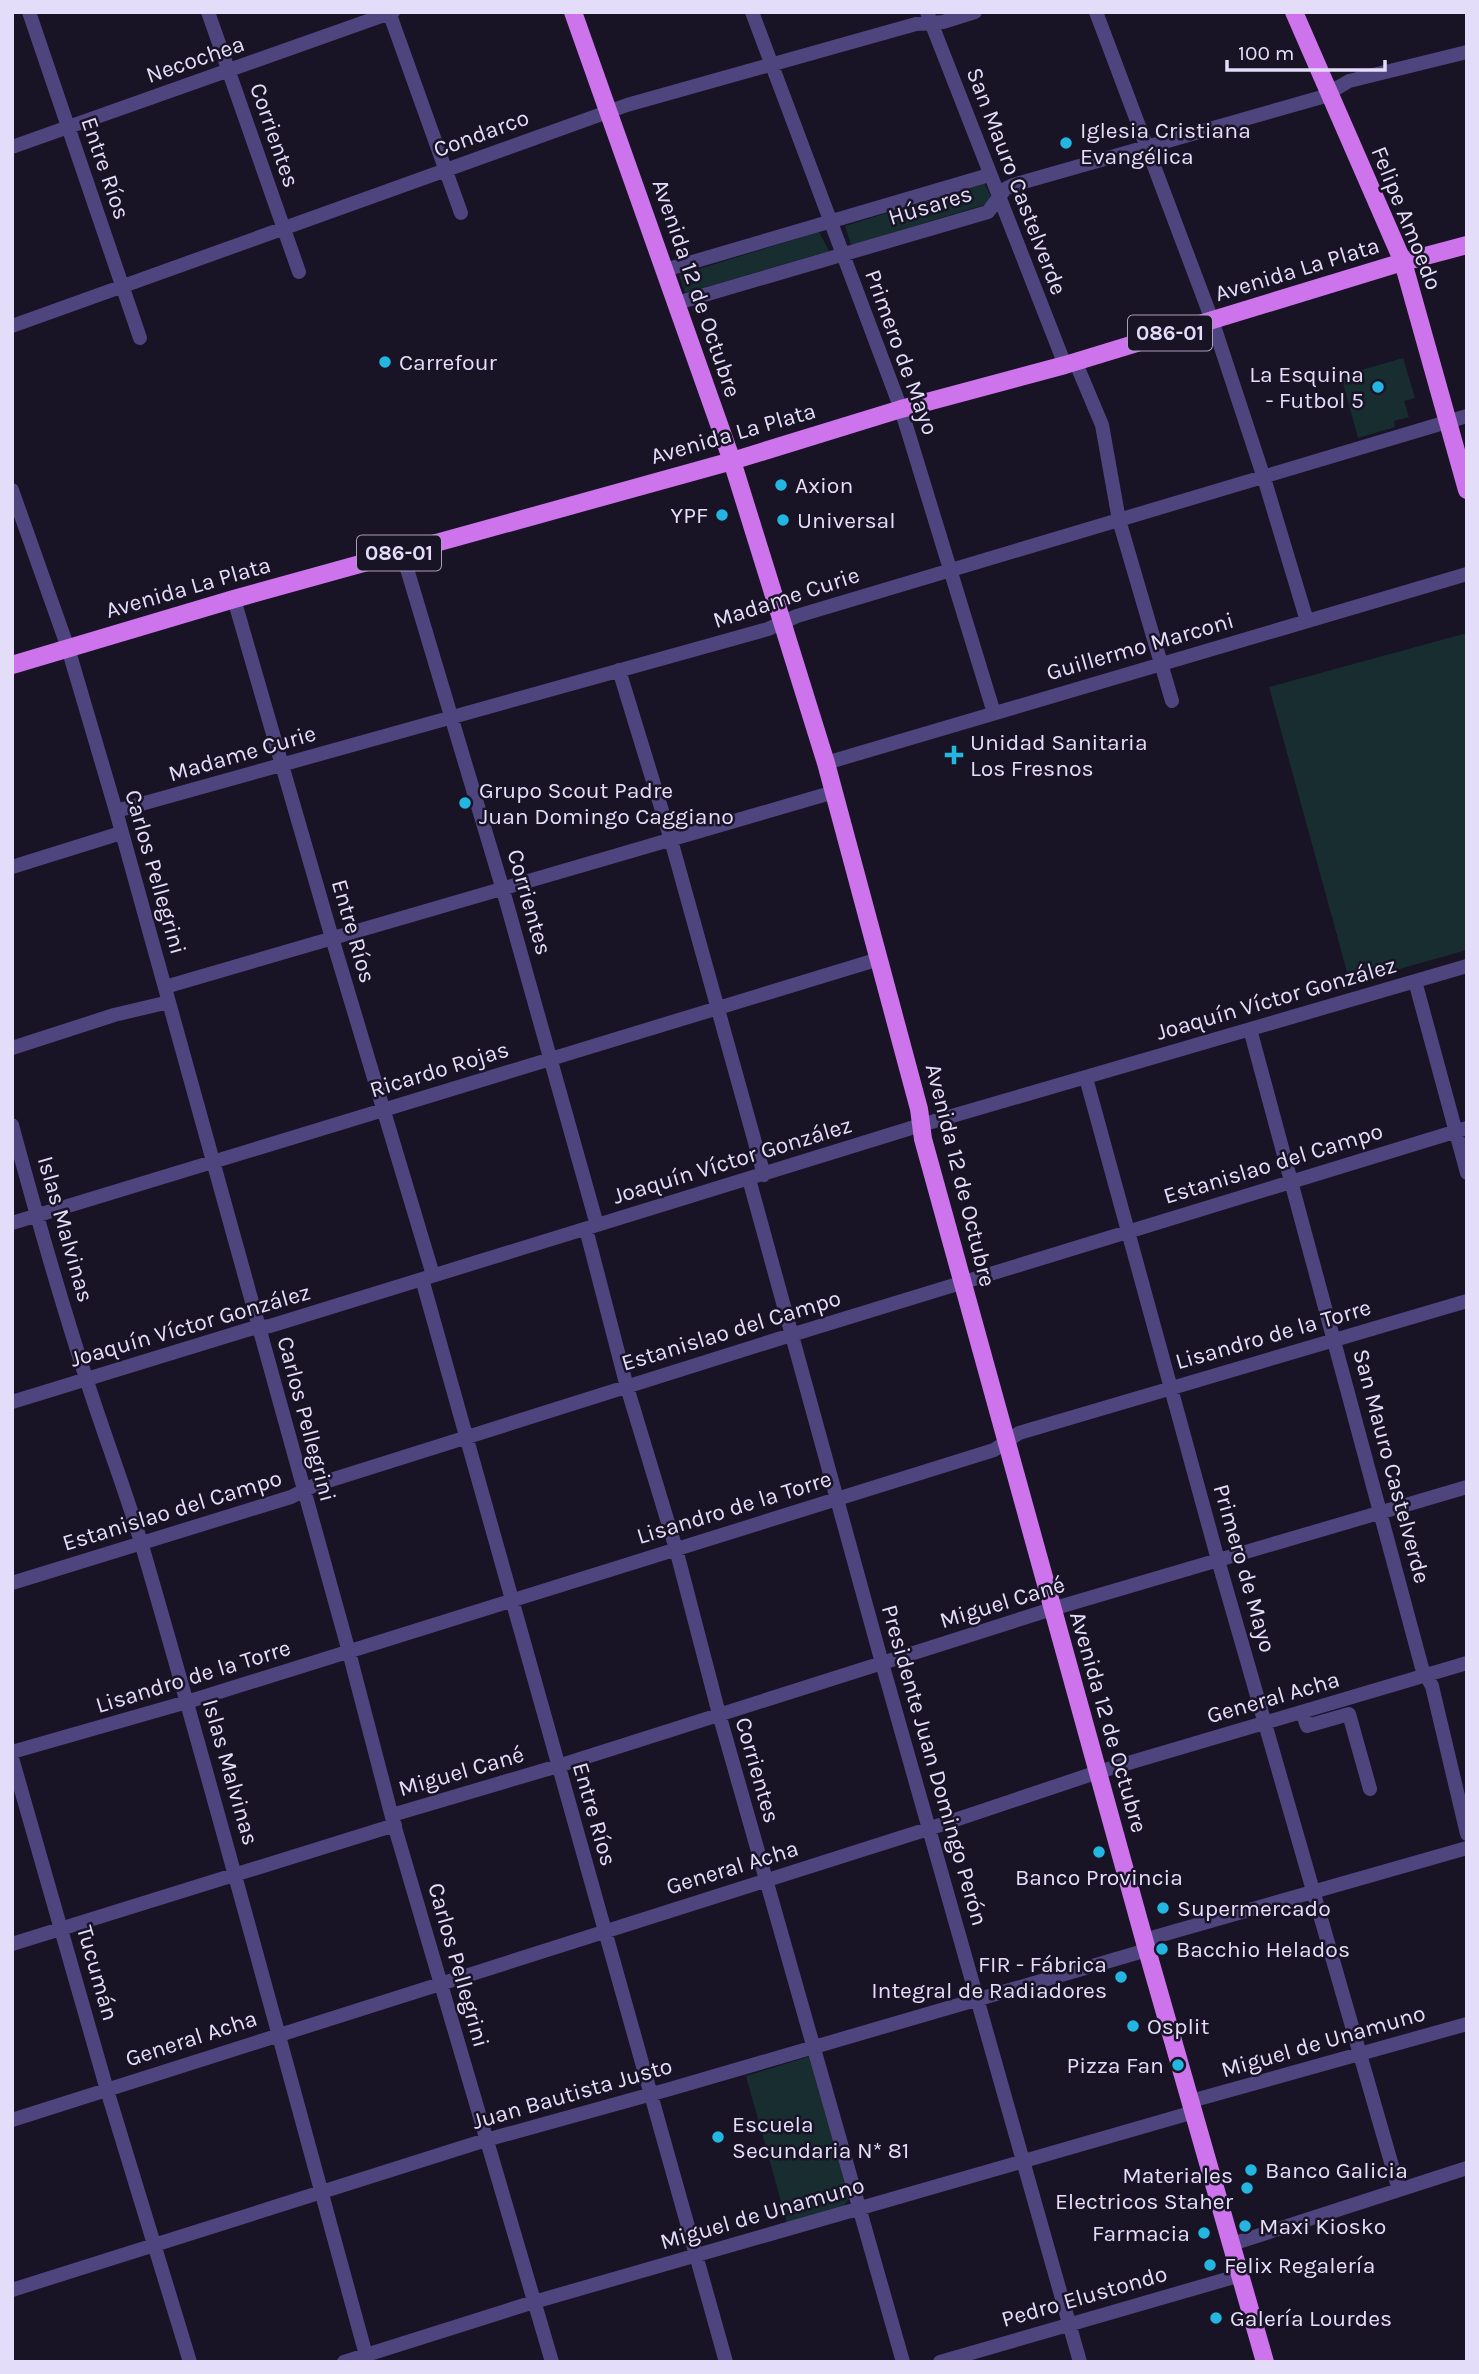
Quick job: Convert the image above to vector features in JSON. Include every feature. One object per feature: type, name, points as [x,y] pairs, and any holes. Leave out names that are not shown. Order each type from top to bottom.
[{"type":"main road","name":"Avenida 12 de Octubre","points":[[573,12],[732,461],[826,763],[1006,1443],[1145,1945],[1265,2362]]},
{"type":"main road","name":"Felipe Amoedo","points":[[1294,12],[1403,262],[1467,489]]},
{"type":"main road","name":"Avenida La Plata","points":[[12,665],[234,598],[732,461],[901,409],[1070,363],[1467,245]]},
{"type":"street","name":"Entre Ríos","points":[[29,12],[140,338]]},
{"type":"street","name":"Corrientes","points":[[208,12],[299,272]]},
{"type":"street","name":"Primero de Mayo","points":[[752,12],[901,409],[994,713]]},
{"type":"street","name":"Condarco","points":[[12,326],[609,112],[916,24],[929,17],[943,22],[975,12]]},
{"type":"street","points":[[1096,12],[1212,320],[1307,621]]},
{"type":"street","name":"Necochea","points":[[12,147],[390,13]]},
{"type":"street","points":[[390,13],[461,213]]},
{"type":"street","name":"San Mauro Castelverde","points":[[929,17],[989,176],[1070,363],[1095,403],[1102,425],[1119,520],[1172,701]]},
{"type":"street","name":"Húsares","points":[[677,303],[988,212],[1005,189],[1013,185],[1329,93],[1349,81],[1467,52]]},
{"type":"street","name":"Húsares","points":[[665,270],[989,176]]},
{"type":"street","name":"Madame Curie","points":[[116,811],[768,629],[797,616],[1467,416]]},
{"type":"street","name":"Carlos Pellegrini","points":[[12,490],[68,648],[116,811],[393,1820],[552,2362]]},
{"type":"street","name":"Corrientes","points":[[402,552],[551,1058],[627,1387],[676,1549],[719,1714],[903,2362]]},
{"type":"street","name":"Guillermo Marconi","points":[[826,763],[1467,574]]},
{"type":"street","name":"Entre Ríos","points":[[234,598],[384,1110],[467,1439],[726,2362]]},
{"type":"street","name":"Presidente Juan Domingo Perón","points":[[619,670],[671,840],[717,1009],[791,1335],[1080,2362]]},
{"type":"street","points":[[165,987],[834,792]]},
{"type":"street","points":[[12,867],[121,833]]},
{"type":"street","name":"Ricardo Rojas","points":[[12,1223],[879,959]]},
{"type":"street","name":"Joaquín Víctor González","points":[[12,1402],[921,1125],[1467,966]]},
{"type":"street","points":[[1415,981],[1461,1129],[1467,1173]]},
{"type":"street","points":[[12,1048],[114,1015],[169,1002]]},
{"type":"street","name":"San Mauro Castelverde","points":[[1250,1030],[1422,1668],[1432,1686],[1467,1833]]},
{"type":"street","name":"Primero de Mayo","points":[[1086,1078],[1218,1560],[1399,2190]]},
{"type":"street","name":"Islas Malvinas","points":[[12,1125],[86,1379],[141,1543],[187,1702],[366,2355]]},
{"type":"street","name":"Estanislao del Campo","points":[[12,1583],[791,1335],[1461,1129]]},
{"type":"street","name":"Lisandro de la Torre","points":[[12,1752],[187,1702],[994,1450],[1019,1433],[1467,1301]]},
{"type":"street","name":"Miguel Cané","points":[[12,1944],[236,1874],[719,1714],[1052,1609],[1467,1487]]},
{"type":"street","name":"General Acha","points":[[12,2120],[928,1829],[1098,1772],[1467,1663]]},
{"type":"street","points":[[1303,1712],[1307,1726],[1349,1714],[1370,1789]]},
{"type":"street","name":"Tucumán","points":[[12,1758],[107,2090],[190,2362]]},
{"type":"street","name":"Juan Bautista Justo","points":[[12,2290],[486,2140],[978,1999],[1314,1892],[1467,1847]]},
{"type":"street","name":"Miguel de Unamuno","points":[[344,2362],[534,2302],[1024,2161],[1192,2106],[1467,2024]]},
{"type":"street","points":[[1232,2244],[1467,2168]]},
{"type":"street","name":"Pedro Elustondo","points":[[940,2362],[1241,2275]]},
{"type":"green space","points":[[984,183],[994,202],[851,245],[845,226]]},
{"type":"green space","points":[[819,232],[829,251],[685,293],[679,275]]},
{"type":"green space","name":"La Esquina - Futbol 5","points":[[1403,358],[1415,398],[1404,401],[1409,417],[1394,421],[1395,427],[1358,438],[1341,376]]},
{"type":"green space","points":[[1467,633],[1467,950],[1350,983],[1269,687]]},
{"type":"green space","points":[[811,2056],[851,2196],[844,2206],[787,2223],[746,2076]]},
{"type":"place","name":"Iglesia Cristiana Evangélica","points":[[1066,143]]},
{"type":"place","name":"Carrefour","points":[[385,362]]},
{"type":"place","name":"La Esquina - Futbol 5","points":[[1378,387]]},
{"type":"place","name":"Axion","points":[[781,485]]},
{"type":"place","name":"YPF","points":[[722,515]]},
{"type":"place","name":"Universal","points":[[783,520]]},
{"type":"place","name":"Unidad Sanitaria Los Fresnos","points":[[954,755]]},
{"type":"place","name":"Grupo Scout Padre Juan Domingo Caggiano","points":[[465,803]]},
{"type":"place","name":"Banco Provincia","points":[[1099,1852]]},
{"type":"place","name":"Supermercado","points":[[1163,1908]]},
{"type":"place","name":"Bacchio Helados","points":[[1162,1949]]},
{"type":"place","name":"FIR - Fábrica Integral de Radiadores","points":[[1121,1977]]},
{"type":"place","name":"Osplit","points":[[1133,2026]]},
{"type":"place","name":"Pizza Fan","points":[[1178,2065]]},
{"type":"place","name":"Escuela Secundaria N* 81","points":[[718,2137]]},
{"type":"place","name":"Banco Galicia","points":[[1251,2170]]},
{"type":"place","name":"Materiales Electricos Staher","points":[[1247,2188]]},
{"type":"place","name":"Maxi Kiosko","points":[[1245,2226]]},
{"type":"place","name":"Farmacia","points":[[1204,2233]]},
{"type":"place","name":"Felix Regalería","points":[[1210,2265]]},
{"type":"place","name":"Galería Lourdes","points":[[1216,2318]]}]
